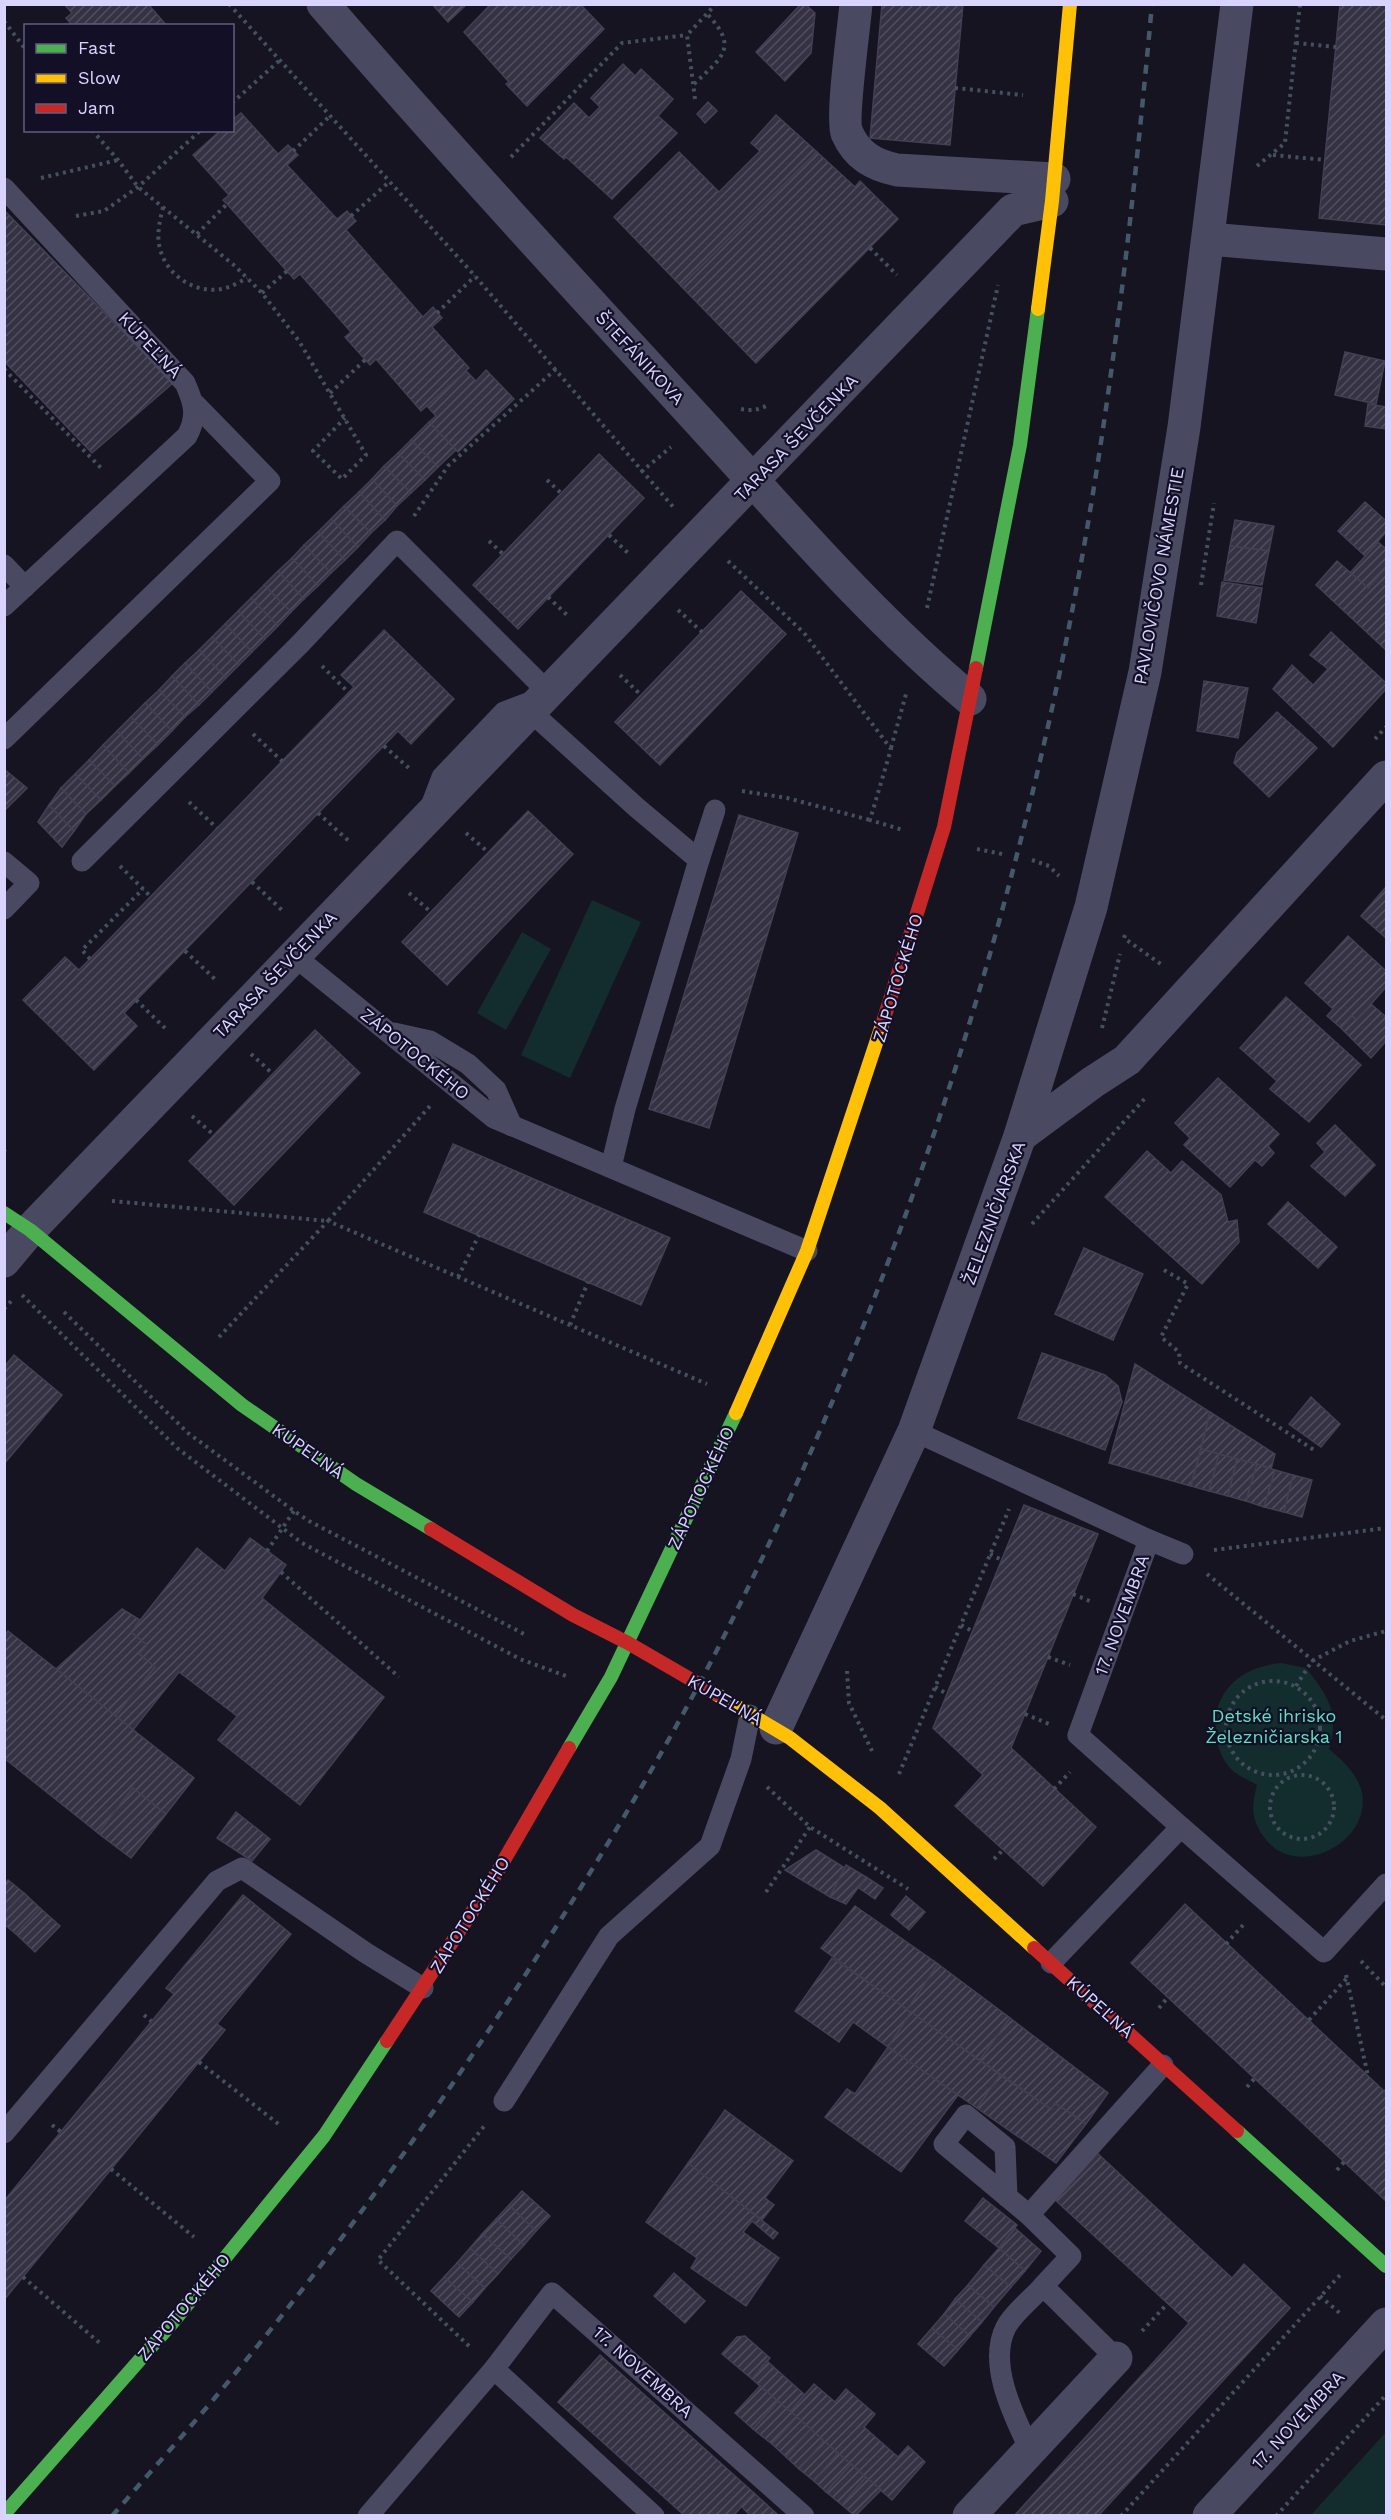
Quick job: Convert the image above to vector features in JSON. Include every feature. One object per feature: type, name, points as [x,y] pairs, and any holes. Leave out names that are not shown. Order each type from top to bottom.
[{"type":"street","name":"ŠTEFÁNIKOVA","points":[[323,4],[426,123],[752,482],[917,654],[970,699]]},
{"type":"street","points":[[856,4],[845,125],[854,145],[864,157],[876,165],[897,170],[1053,190]]},
{"type":"street","points":[[970,699],[1020,445],[1053,190],[1070,4]]},
{"type":"street","name":"PAVLOVIČOVO NÁMESTIE","points":[[1020,1136],[1091,907],[1145,672],[1184,427],[1237,4]]},
{"type":"street","name":"TARASA ŠEVČENKA","points":[[4,1261],[17,1221],[61,1197],[1013,210],[1053,190]]},
{"type":"street","points":[[1209,239],[1386,254]]},
{"type":"street","name":"ZÁPOTOCKÉHO","points":[[8,2504],[173,2322],[324,2136],[501,1867],[605,1689],[743,1399],[807,1251],[857,1107],[940,841],[970,699]]},
{"type":"street","name":"ŽELEZNIČIARSKA","points":[[763,1722],[914,1431],[1020,1136],[1127,1060],[1386,777]]},
{"type":"street","name":"KÚPEĽNÁ","points":[[17,1221],[242,1405],[356,1484],[573,1615],[628,1643],[763,1722],[880,1808],[1386,2266]]},
{"type":"street","name":"17. NOVEMBRA","points":[[1209,2516],[1386,2324]]},
{"type":"street","points":[[969,2516],[1116,2358]]},
{"type":"lane","name":"KÚPEĽNÁ","points":[[4,739],[270,481],[195,404],[185,383],[5,189]]},
{"type":"lane","points":[[4,606],[187,436],[194,423],[195,404]]},
{"type":"lane","points":[[82,861],[300,644],[397,541],[636,807],[699,860]]},
{"type":"lane","points":[[4,565],[25,587]]},
{"type":"lane","points":[[611,1167],[625,1109],[715,810]]},
{"type":"lane","points":[[4,862],[28,883],[4,909]]},
{"type":"lane","name":"ZÁPOTOCKÉHO","points":[[293,955],[494,1118],[807,1251]]},
{"type":"lane","points":[[388,1032],[430,1041],[468,1064],[496,1090],[512,1126]]},
{"type":"lane","name":"17. NOVEMBRA","points":[[914,1431],[1149,1540],[1078,1735],[1324,1952],[1386,1884]]},
{"type":"lane","points":[[1149,1540],[1183,1554]]},
{"type":"lane","points":[[504,2101],[609,1936],[710,1846],[741,1759],[763,1722]]},
{"type":"lane","points":[[1051,1963],[1181,1827]]},
{"type":"lane","name":"ZÁPOTOCKÉHO","points":[[4,2133],[217,1881],[242,1869],[366,1953],[423,1988]]},
{"type":"lane","points":[[1029,2215],[1163,2065]]},
{"type":"lane","points":[[1007,2197],[1071,2256],[1006,2326],[1001,2342],[1000,2362],[1005,2389],[1011,2409],[1030,2450]]},
{"type":"lane","points":[[1043,2286],[1116,2358]]},
{"type":"lane","name":"17. NOVEMBRA","points":[[368,2516],[494,2369],[552,2294],[804,2516]]},
{"type":"lane","points":[[494,2369],[654,2516]]},
{"type":"path","points":[[230,4],[475,276],[641,472],[700,536],[804,633],[891,749]]},
{"type":"path","points":[[505,163],[622,43],[687,35],[716,4]]},
{"type":"path","points":[[693,85],[722,57],[726,41],[718,25],[707,14]]},
{"type":"path","points":[[4,21],[24,47]]},
{"type":"path","points":[[687,35],[695,99]]},
{"type":"path","points":[[1296,43],[1336,47]]},
{"type":"path","points":[[234,101],[280,60]]},
{"type":"path","points":[[955,88],[1024,96]]},
{"type":"path","points":[[293,150],[330,116]]},
{"type":"path","points":[[94,132],[138,187],[197,234],[262,293],[299,341],[345,418],[366,456],[342,479],[313,451],[345,418]]},
{"type":"path","points":[[31,219],[104,211],[138,187],[199,132]]},
{"type":"path","points":[[1272,155],[1325,160]]},
{"type":"path","points":[[5,189],[32,180],[118,160]]},
{"type":"path","points":[[351,216],[389,182]]},
{"type":"path","points":[[197,234],[227,204]]},
{"type":"path","points":[[163,207],[158,227],[159,246],[166,264],[177,277],[193,287],[210,291],[228,288],[247,278]]},
{"type":"path","points":[[870,248],[901,279]]},
{"type":"path","points":[[262,293],[287,271]]},
{"type":"path","points":[[870,820],[917,654],[1000,274]]},
{"type":"path","points":[[437,313],[475,276]]},
{"type":"path","points":[[330,393],[365,360]]},
{"type":"path","points":[[4,369],[105,472]]},
{"type":"path","points":[[397,541],[448,465],[556,369]]},
{"type":"path","points":[[547,480],[561,493]]},
{"type":"path","points":[[609,535],[633,558]]},
{"type":"path","points":[[489,541],[504,554]]},
{"type":"path","points":[[548,597],[574,621]]},
{"type":"path","points":[[670,603],[702,632]]},
{"type":"path","points":[[618,674],[642,695]]},
{"type":"path","points":[[384,746],[416,774]]},
{"type":"path","points":[[736,790],[788,798],[940,841]]},
{"type":"path","points":[[318,813],[358,849]]},
{"type":"path","points":[[459,826],[488,852]]},
{"type":"path","points":[[99,845],[150,896]]},
{"type":"path","points":[[983,850],[1002,854]]},
{"type":"path","points":[[1032,860],[1049,866]]},
{"type":"path","points":[[252,882],[292,920]]},
{"type":"path","points":[[401,886],[430,912]]},
{"type":"path","points":[[90,959],[82,951],[143,889]]},
{"type":"path","points":[[1094,1082],[1096,1052],[1124,938]]},
{"type":"path","points":[[185,951],[226,989]]},
{"type":"path","points":[[136,1000],[169,1032]]},
{"type":"path","points":[[246,1050],[273,1074]]},
{"type":"path","points":[[194,1365],[328,1221],[450,1083]]},
{"type":"path","points":[[187,1112],[214,1136]]},
{"type":"path","points":[[61,1197],[328,1221],[743,1399]]},
{"type":"path","points":[[458,1277],[479,1235]]},
{"type":"path","points":[[1164,1270],[1188,1284],[1161,1337],[1179,1352],[1180,1363],[1314,1450]]},
{"type":"path","points":[[570,1325],[588,1282]]},
{"type":"path","points":[[898,1776],[1020,1480]]},
{"type":"path","points":[[267,1551],[294,1510]]},
{"type":"path","points":[[1183,1554],[1386,1528]]},
{"type":"path","points":[[990,1554],[1002,1560]]},
{"type":"path","points":[[1183,1554],[1386,1720]]},
{"type":"path","points":[[281,1572],[399,1677]]},
{"type":"path","points":[[961,1625],[972,1631]]},
{"type":"path","points":[[1296,1686],[1312,1660],[1350,1641],[1386,1630]]},
{"type":"path","points":[[1269,1680],[1296,1686],[1311,1700],[1318,1714],[1321,1730],[1317,1746],[1308,1760],[1292,1771],[1273,1774],[1251,1770],[1238,1760],[1230,1748],[1226,1733],[1227,1718],[1232,1704],[1241,1692],[1254,1684],[1269,1680]]},
{"type":"path","points":[[935,1687],[947,1694]]},
{"type":"path","points":[[1292,1771],[1294,1776]]},
{"type":"path","points":[[1294,1776],[1314,1778],[1329,1792],[1333,1812],[1323,1831],[1314,1836],[1294,1838],[1284,1834],[1276,1827],[1272,1818],[1270,1807],[1272,1797],[1284,1780],[1294,1776]]},
{"type":"path","points":[[766,1892],[810,1827]]},
{"type":"path","points":[[992,1862],[1003,1850]]},
{"type":"path","points":[[1337,1937],[1368,2076]]},
{"type":"path","points":[[1309,2020],[1347,1978]]},
{"type":"path","points":[[1156,2011],[1168,1997]]},
{"type":"path","points":[[199,2062],[288,2131]]},
{"type":"path","points":[[1245,2090],[1255,2078]]},
{"type":"path","points":[[494,2369],[378,2260],[504,2101]]},
{"type":"path","points":[[1336,2171],[1344,2162]]},
{"type":"path","points":[[111,2169],[199,2241]]},
{"type":"path","points":[[1121,2516],[1365,2248]]},
{"type":"path","points":[[23,2277],[106,2349]]},
{"type":"path","points":[[1276,2516],[1386,2395]]},
{"type":"green space","points":[[592,900],[641,922],[570,1078],[521,1055]]},
{"type":"green space","points":[[522,932],[551,949],[506,1030],[477,1013]]},
{"type":"green space","name":"Detské ihrisko Železničiarska 1","points":[[1281,1663],[1306,1668],[1326,1696],[1333,1725],[1329,1749],[1345,1763],[1362,1793],[1362,1811],[1356,1827],[1345,1840],[1330,1850],[1314,1855],[1297,1856],[1281,1852],[1267,1841],[1255,1821],[1253,1808],[1257,1785],[1240,1776],[1226,1764],[1216,1736],[1217,1712],[1227,1689],[1245,1674],[1268,1665]]},
{"type":"green space","points":[[1386,2432],[1386,2515],[1311,2515]]},
{"type":"building","points":[[64,4],[148,4],[165,24],[71,24],[66,18],[72,13]]},
{"type":"building","points":[[432,4],[467,4],[448,22]]},
{"type":"building","points":[[491,4],[580,4],[604,29],[527,106],[506,84],[509,82],[464,32]]},
{"type":"building","points":[[801,4],[805,4],[815,13],[811,53],[785,81],[756,52]]},
{"type":"building","points":[[882,4],[963,4],[950,145],[870,138]]},
{"type":"building","points":[[1340,4],[1386,4],[1386,225],[1319,218]]},
{"type":"building","points":[[623,64],[635,76],[641,69],[673,99],[658,116],[677,133],[612,199],[566,157],[564,159],[540,138],[574,103],[589,118],[600,107],[591,98]]},
{"type":"building","points":[[708,102],[717,111],[705,123],[697,114]]},
{"type":"building","points":[[241,113],[278,154],[288,145],[298,155],[287,165],[337,219],[347,211],[356,221],[346,230],[423,317],[433,307],[442,318],[432,327],[469,368],[421,411],[376,359],[370,365],[345,337],[351,332],[300,274],[294,279],[223,200],[229,195],[193,155],[219,132],[234,132],[234,118]]},
{"type":"building","points":[[776,115],[817,152],[681,286],[614,217],[679,152],[719,192],[760,151],[751,143]]},
{"type":"building","points":[[817,152],[855,187],[860,181],[898,219],[756,363],[681,286]]},
{"type":"building","points":[[4,210],[173,383],[92,453],[4,361]]},
{"type":"building","points":[[1345,352],[1385,361],[1376,404],[1335,395]]},
{"type":"building","points":[[486,370],[514,399],[458,452],[429,422],[436,416],[427,406],[466,371],[476,381]]},
{"type":"building","points":[[1368,404],[1386,407],[1386,429],[1365,426]]},
{"type":"building","points":[[429,422],[456,450],[438,467],[411,440]]},
{"type":"building","points":[[411,440],[438,467],[425,480],[398,453]]},
{"type":"building","points":[[398,453],[425,480],[411,493],[384,466]]},
{"type":"building","points":[[599,454],[644,498],[518,629],[473,585]]},
{"type":"building","points":[[384,466],[411,493],[397,506],[372,479]]},
{"type":"building","points":[[372,479],[397,506],[385,520],[359,492]]},
{"type":"building","points":[[359,492],[385,520],[371,533],[344,506]]},
{"type":"building","points":[[1365,502],[1386,521],[1386,532],[1365,556],[1338,531]]},
{"type":"building","points":[[344,506],[371,533],[358,547],[331,519]]},
{"type":"building","points":[[331,519],[358,547],[345,560],[318,532]]},
{"type":"building","points":[[1235,520],[1274,526],[1269,551],[1230,546]]},
{"type":"building","points":[[318,532],[345,560],[331,573],[304,545]]},
{"type":"building","points":[[1378,542],[1386,549],[1386,568],[1368,588],[1350,573]]},
{"type":"building","points":[[304,545],[331,573],[318,586],[292,558]]},
{"type":"building","points":[[1230,546],[1269,551],[1262,585],[1224,580]]},
{"type":"building","points":[[292,558],[318,586],[304,599],[278,571]]},
{"type":"building","points":[[1337,561],[1368,588],[1386,568],[1386,650],[1316,585]]},
{"type":"building","points":[[278,571],[304,599],[291,612],[264,585]]},
{"type":"building","points":[[1222,582],[1262,588],[1256,623],[1217,616]]},
{"type":"building","points":[[264,585],[291,612],[278,626],[251,598]]},
{"type":"building","points":[[741,591],[786,634],[660,765],[615,722]]},
{"type":"building","points":[[251,598],[278,626],[265,639],[238,611]]},
{"type":"building","points":[[238,611],[265,639],[252,652],[225,624]]},
{"type":"building","points":[[225,624],[252,652],[239,665],[212,637]]},
{"type":"building","points":[[384,630],[454,699],[411,744],[398,731],[124,1013],[137,1026],[94,1070],[23,1000],[65,957],[79,970],[90,959],[354,687],[341,675]]},
{"type":"building","points":[[1331,632],[1386,683],[1386,689],[1333,747],[1273,689],[1292,665],[1313,685],[1328,669],[1310,655]]},
{"type":"building","points":[[212,637],[239,665],[226,678],[199,650]]},
{"type":"building","points":[[199,650],[226,678],[212,692],[185,663]]},
{"type":"building","points":[[185,663],[212,692],[199,705],[172,676]]},
{"type":"building","points":[[172,676],[199,705],[185,717],[159,690]]},
{"type":"building","points":[[1204,681],[1248,688],[1238,738],[1197,731]]},
{"type":"building","points":[[159,690],[185,717],[172,731],[145,703]]},
{"type":"building","points":[[145,703],[172,731],[158,745],[131,717]]},
{"type":"building","points":[[1277,712],[1317,748],[1269,797],[1234,763],[1237,753]]},
{"type":"building","points":[[131,717],[158,745],[143,759],[117,731]]},
{"type":"building","points":[[117,731],[143,759],[129,773],[103,745]]},
{"type":"building","points":[[103,745],[129,773],[115,786],[89,760]]},
{"type":"building","points":[[89,760],[115,786],[101,800],[75,774]]},
{"type":"building","points":[[4,769],[27,788],[4,811]]},
{"type":"building","points":[[75,774],[101,800],[86,814],[61,788]]},
{"type":"building","points":[[61,788],[86,814],[74,831],[49,805]]},
{"type":"building","points":[[49,805],[74,831],[62,847],[38,822]]},
{"type":"building","points":[[528,811],[573,854],[447,985],[402,942]]},
{"type":"building","points":[[739,815],[798,833],[709,1128],[649,1109]]},
{"type":"building","points":[[1386,887],[1386,938],[1361,916]]},
{"type":"building","points":[[1348,936],[1386,971],[1386,987],[1357,1020],[1352,1016],[1341,1028],[1327,1016],[1333,1009],[1305,983]]},
{"type":"building","points":[[1286,997],[1361,1065],[1309,1122],[1270,1089],[1277,1081],[1240,1048]]},
{"type":"building","points":[[1371,1004],[1386,1017],[1386,1041],[1371,1058],[1341,1028],[1352,1016],[1357,1020]]},
{"type":"building","points":[[315,1030],[360,1073],[234,1205],[189,1161]]},
{"type":"building","points":[[1218,1078],[1279,1134],[1268,1146],[1274,1153],[1262,1166],[1255,1160],[1230,1187],[1184,1145],[1190,1138],[1175,1123]]},
{"type":"building","points":[[1335,1125],[1375,1165],[1345,1196],[1311,1166],[1325,1152],[1317,1143]]},
{"type":"building","points":[[453,1144],[670,1238],[641,1305],[424,1212]]},
{"type":"building","points":[[1147,1151],[1171,1173],[1182,1161],[1221,1195],[1228,1222],[1237,1220],[1239,1242],[1202,1284],[1105,1197]]},
{"type":"building","points":[[1288,1202],[1337,1247],[1318,1268],[1268,1224]]},
{"type":"building","points":[[1084,1248],[1143,1274],[1113,1340],[1055,1314]]},
{"type":"building","points":[[1042,1353],[1105,1375],[1118,1386],[1122,1402],[1105,1450],[1018,1418]]},
{"type":"building","points":[[14,1355],[62,1395],[4,1464],[4,1367]]},
{"type":"building","points":[[1135,1364],[1210,1412],[1191,1486],[1109,1463]]},
{"type":"building","points":[[1311,1397],[1340,1424],[1321,1447],[1289,1424]]},
{"type":"building","points":[[1210,1412],[1275,1454],[1271,1469],[1201,1449]]},
{"type":"building","points":[[1201,1449],[1219,1454],[1209,1491],[1191,1486]]},
{"type":"building","points":[[1219,1454],[1237,1459],[1228,1496],[1209,1491]]},
{"type":"building","points":[[1237,1459],[1257,1464],[1246,1501],[1228,1496]]},
{"type":"building","points":[[1257,1464],[1275,1470],[1264,1507],[1246,1501]]},
{"type":"building","points":[[1275,1470],[1293,1475],[1284,1512],[1264,1507]]},
{"type":"building","points":[[1293,1475],[1312,1480],[1302,1517],[1284,1512]]},
{"type":"building","points":[[1024,1505],[1098,1534],[1011,1748],[1096,1827],[1043,1886],[955,1806],[983,1775],[933,1728]]},
{"type":"building","points":[[250,1538],[286,1565],[262,1598],[384,1697],[300,1805],[218,1740],[237,1716],[179,1672],[133,1730],[115,1716],[155,1667],[139,1654],[147,1645],[131,1632],[197,1548],[225,1571]]},
{"type":"building","points":[[122,1609],[140,1620],[131,1632],[147,1645],[139,1654],[155,1667],[115,1716],[56,1669]]},
{"type":"building","points":[[8,1631],[194,1778],[166,1814],[133,1788],[98,1833],[4,1758],[4,1636]]},
{"type":"building","points":[[133,1788],[166,1814],[131,1858],[98,1833]]},
{"type":"building","points":[[236,1812],[270,1839],[252,1861],[217,1838]]},
{"type":"building","points":[[816,1850],[845,1868],[830,1897],[785,1870]]},
{"type":"building","points":[[846,1865],[866,1877],[846,1904],[830,1897]]},
{"type":"building","points":[[866,1877],[883,1888],[875,1899],[859,1888]]},
{"type":"building","points":[[8,1880],[24,1893],[4,1914],[4,1884]]},
{"type":"building","points":[[24,1893],[40,1908],[16,1934],[4,1924],[4,1914]]},
{"type":"building","points":[[243,1895],[291,1934],[217,2024],[225,2030],[4,2300],[4,2201],[174,1994],[166,1988]]},
{"type":"building","points":[[906,1896],[925,1912],[909,1930],[891,1915]]},
{"type":"building","points":[[1185,1904],[1384,2091],[1386,2089],[1386,2201],[1131,1963]]},
{"type":"building","points":[[855,1906],[938,1964],[907,2010],[821,1948]]},
{"type":"building","points":[[40,1908],[60,1926],[35,1952],[16,1934]]},
{"type":"building","points":[[832,1958],[911,2012],[888,2047],[853,2022],[839,2042],[795,2011]]},
{"type":"building","points":[[938,1964],[1010,2018],[980,2060],[907,2010]]},
{"type":"building","points":[[911,2012],[1000,2075],[977,2108],[888,2047]]},
{"type":"building","points":[[1010,2018],[1108,2093],[1086,2124],[1055,2103],[1051,2109],[980,2060]]},
{"type":"building","points":[[888,2047],[958,2095],[901,2172],[825,2117],[847,2089],[855,2094]]},
{"type":"building","points":[[1000,2075],[1051,2109],[1055,2103],[1086,2124],[1056,2163],[977,2108]]},
{"type":"building","points":[[725,2110],[793,2161],[765,2198],[774,2205],[762,2220],[688,2163]]},
{"type":"building","points":[[1096,2152],[1232,2278],[1244,2264],[1290,2308],[1098,2516],[1014,2516],[1189,2323],[1053,2198]]},
{"type":"building","points":[[688,2163],[778,2233],[773,2239],[752,2221],[743,2232],[779,2258],[746,2306],[691,2268],[697,2258],[646,2222]]},
{"type":"building","points":[[522,2191],[550,2216],[536,2231],[509,2205]]},
{"type":"building","points":[[983,2198],[1017,2225],[999,2248],[965,2221]]},
{"type":"building","points":[[509,2205],[536,2231],[524,2245],[496,2219]]},
{"type":"building","points":[[496,2219],[524,2245],[511,2259],[482,2234]]},
{"type":"building","points":[[1015,2228],[1041,2251],[1025,2271],[999,2248]]},
{"type":"building","points":[[482,2234],[511,2259],[498,2274],[470,2248]]},
{"type":"building","points":[[470,2248],[498,2274],[485,2288],[457,2263]]},
{"type":"building","points":[[999,2248],[1025,2271],[1011,2287],[984,2265]]},
{"type":"building","points":[[457,2263],[485,2288],[473,2302],[444,2277]]},
{"type":"building","points":[[984,2265],[1011,2287],[994,2307],[968,2285]]},
{"type":"building","points":[[674,2273],[705,2301],[685,2323],[654,2296]]},
{"type":"building","points":[[444,2277],[473,2302],[459,2317],[431,2291]]},
{"type":"building","points":[[968,2285],[994,2307],[982,2322],[955,2299]]},
{"type":"building","points":[[955,2299],[982,2322],[970,2336],[944,2314]]},
{"type":"building","points":[[944,2314],[970,2336],[958,2350],[932,2328]]},
{"type":"building","points":[[932,2328],[958,2350],[944,2366],[918,2344]]},
{"type":"building","points":[[745,2336],[770,2358],[752,2379],[722,2354],[737,2337]]},
{"type":"building","points":[[600,2355],[754,2493],[733,2516],[685,2516],[558,2402]]},
{"type":"building","points":[[767,2361],[805,2395],[790,2412],[752,2379]]},
{"type":"building","points":[[814,2384],[835,2402],[846,2389],[875,2414],[864,2427],[898,2457],[908,2446],[925,2462],[892,2500],[790,2412]]},
{"type":"building","points":[[760,2386],[778,2401],[753,2429],[735,2413]]},
{"type":"building","points":[[778,2401],[797,2417],[772,2444],[753,2429]]},
{"type":"building","points":[[797,2417],[811,2429],[786,2457],[772,2444]]},
{"type":"building","points":[[811,2429],[824,2441],[799,2469],[786,2457]]},
{"type":"building","points":[[824,2441],[838,2453],[814,2481],[799,2469]]},
{"type":"building","points":[[838,2453],[851,2464],[826,2492],[814,2481]]},
{"type":"building","points":[[851,2464],[866,2477],[842,2505],[826,2492]]},
{"type":"building","points":[[866,2477],[881,2490],[855,2516],[842,2505]]},
{"type":"building","points":[[754,2493],[779,2516],[751,2516],[741,2506]]},
{"type":"railway","points":[[112,2516],[213,2400],[349,2228],[435,2109],[556,1927],[640,1790],[717,1650],[770,1542],[865,1321],[908,1209],[947,1095],[982,981],[1043,748],[1081,564],[1110,378],[1133,191],[1152,4]]},
{"type":"traffic: fast","points":[[976,668],[1020,445],[1038,309]]},
{"type":"traffic: fast","points":[[4,1213],[30,1230],[242,1405],[356,1484],[431,1529]]},
{"type":"traffic: fast","points":[[569,1748],[611,1677],[736,1413]]},
{"type":"traffic: fast","points":[[4,2514],[173,2322],[324,2136],[387,2041]]},
{"type":"traffic: fast","points":[[1237,2131],[1386,2266]]},
{"type":"traffic: slow","points":[[1038,309],[1052,201],[1070,4]]},
{"type":"traffic: slow","points":[[736,1413],[807,1251],[882,1025]]},
{"type":"traffic: slow","points":[[716,1694],[790,1738],[880,1808],[1034,1948]]},
{"type":"traffic: jam","points":[[882,1025],[944,827],[976,668]]},
{"type":"traffic: jam","points":[[431,1529],[573,1615],[628,1643],[716,1694]]},
{"type":"traffic: jam","points":[[387,2041],[489,1886],[569,1748]]},
{"type":"traffic: jam","points":[[1034,1948],[1237,2131]]}]
